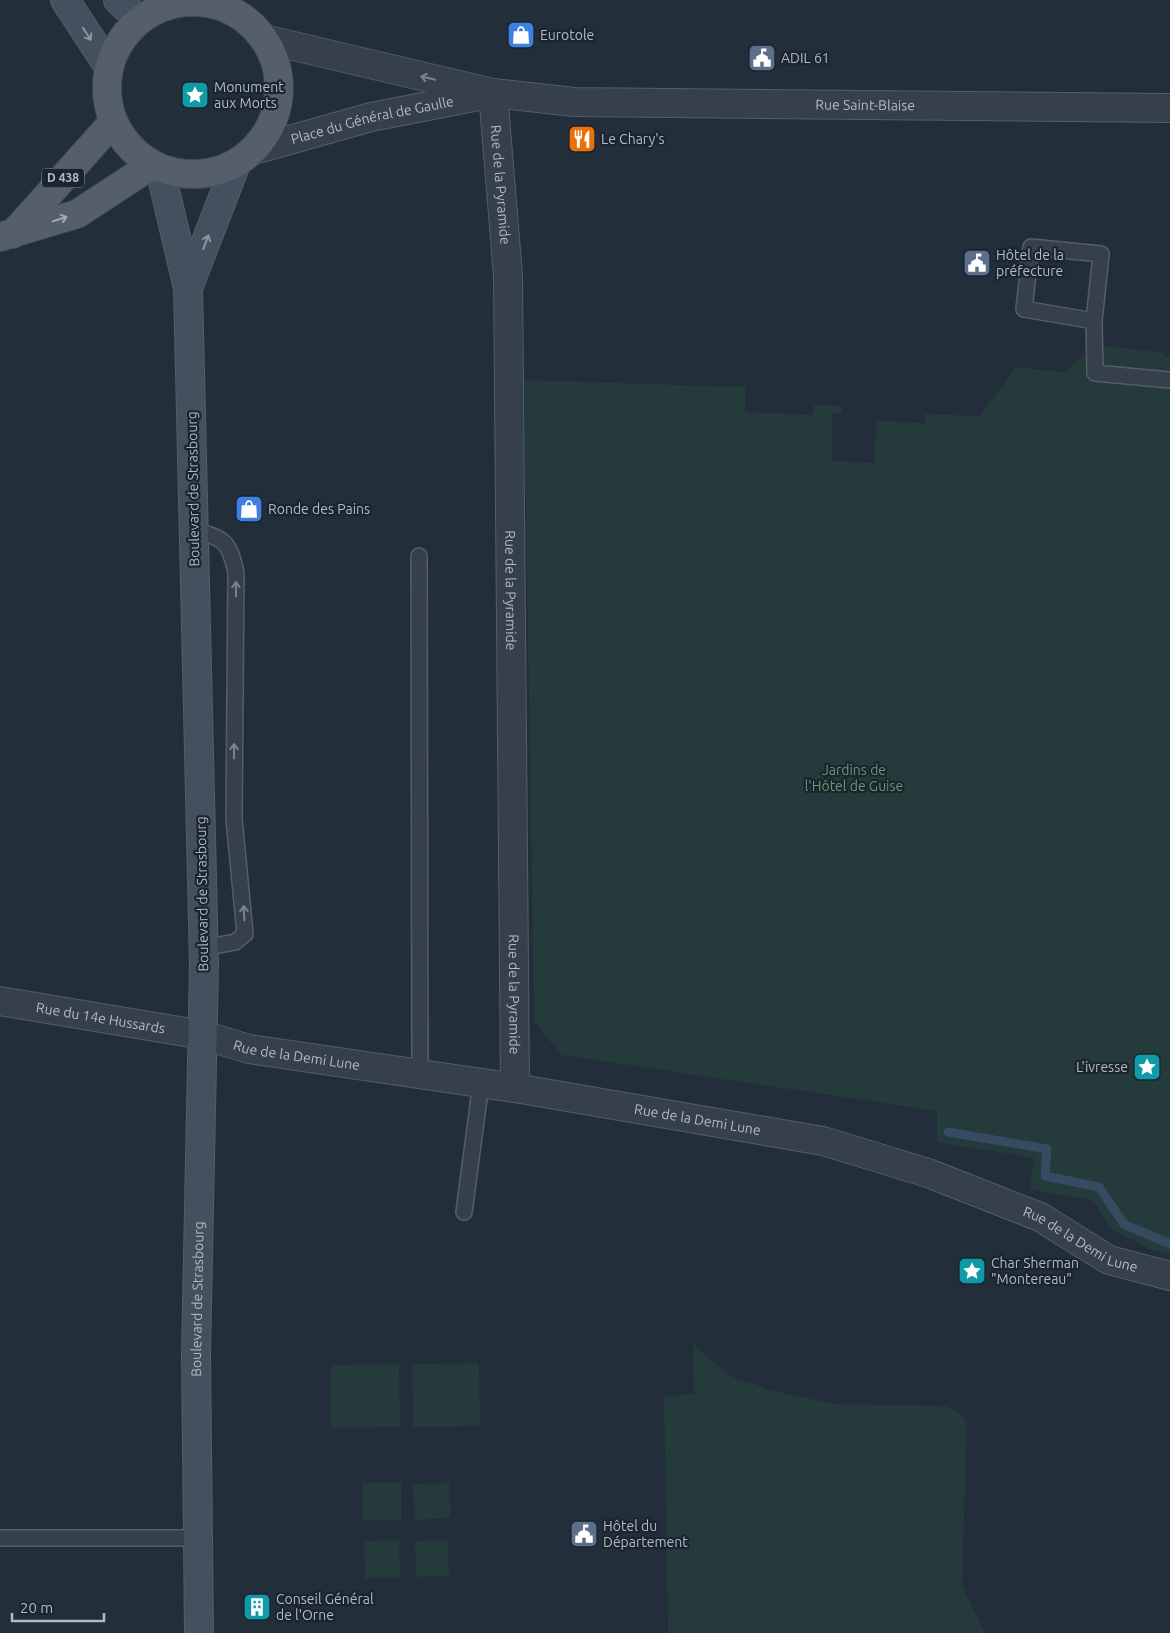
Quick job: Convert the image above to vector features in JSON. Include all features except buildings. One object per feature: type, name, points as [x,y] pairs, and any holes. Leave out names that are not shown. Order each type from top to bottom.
[{"type":"main road","points":[[66,0],[108,67]]},
{"type":"main road","points":[[118,0],[144,12]]},
{"type":"main road","name":"Place du Général de Gaulle","points":[[188,2],[216,2],[239,15],[253,26],[264,39],[277,67],[279,97],[271,126],[245,157],[212,173],[186,175],[156,167],[135,154],[122,139],[113,122],[106,95],[108,67],[120,41],[144,12],[188,2]]},
{"type":"main road","name":"D 438","points":[[7,236],[113,122]]},
{"type":"main road","name":"Boulevard de Strasbourg","points":[[199,1633],[196,1356],[203,948],[188,288],[245,157]]},
{"type":"main road","points":[[7,236],[77,214],[156,167],[188,288]]},
{"type":"street","name":"Place du Général de Gaulle","points":[[264,39],[493,93],[559,100]]},
{"type":"street","name":"Place du Général de Gaulle","points":[[245,157],[371,117],[493,93]]},
{"type":"street","name":"Rue de la Pyramide","points":[[493,93],[508,276],[515,1088]]},
{"type":"street","name":"Rue Saint-Blaise","points":[[559,100],[574,102],[1170,108]]},
{"type":"street","name":"Rue du 14e Hussards","points":[[0,1001],[203,1035]]},
{"type":"street","name":"Rue de la Demi Lune","points":[[203,1035],[249,1049],[515,1088],[823,1141],[928,1173],[1040,1217],[1109,1260],[1170,1276]]},
{"type":"lane","points":[[1094,321],[1024,309],[1032,247],[1101,254],[1094,321],[1095,373],[1170,380]]},
{"type":"lane","points":[[194,530],[221,538],[232,554],[236,573],[234,818],[245,934],[235,942],[203,948]]},
{"type":"lane","points":[[419,556],[420,1074]]},
{"type":"lane","points":[[464,1212],[481,1083]]},
{"type":"lane","points":[[0,1538],[198,1538]]},
{"type":"green space","name":"Jardins de l'Hôtel de Guise","points":[[1099,345],[1165,353],[1165,357],[1170,357],[1170,1254],[1150,1250],[1109,1227],[1094,1201],[1030,1189],[1034,1158],[937,1142],[937,1111],[561,1055],[534,1021],[524,380],[745,387],[745,412],[813,415],[814,405],[842,406],[842,413],[832,414],[832,461],[874,463],[876,421],[925,423],[925,414],[980,416],[1016,367],[1063,372]]},
{"type":"green space","points":[[693,1344],[730,1376],[778,1392],[835,1404],[946,1406],[957,1411],[967,1421],[962,1585],[985,1633],[668,1633],[664,1397],[694,1393]]},
{"type":"green space","points":[[479,1363],[480,1426],[413,1427],[412,1364]]},
{"type":"green space","points":[[399,1364],[400,1427],[331,1428],[331,1365]]},
{"type":"green space","points":[[363,1483],[401,1483],[401,1520],[363,1520]]},
{"type":"green space","points":[[449,1483],[451,1518],[415,1520],[413,1484]]},
{"type":"green space","points":[[399,1540],[400,1578],[365,1578],[364,1541]]},
{"type":"green space","points":[[448,1540],[449,1576],[416,1577],[415,1541]]},
{"type":"waterway","points":[[948,1132],[1047,1149],[1045,1176],[1099,1187],[1124,1224],[1170,1244]]},
{"type":"place","name":"Eurotole","points":[[521,35]]},
{"type":"place","name":"ADIL 61","points":[[762,58]]},
{"type":"place","name":"Monument aux Morts","points":[[195,95]]},
{"type":"place","name":"Le Chary's","points":[[582,139]]},
{"type":"place","name":"Hôtel de la préfecture","points":[[977,263]]},
{"type":"place","name":"Ronde des Pains","points":[[249,509]]},
{"type":"place","name":"L'ivresse","points":[[1147,1067]]},
{"type":"place","name":"Char Sherman \"Montereau\"","points":[[972,1271]]},
{"type":"place","name":"Hôtel du Département","points":[[584,1534]]},
{"type":"place","name":"Conseil Général de l'Orne","points":[[257,1607]]}]
